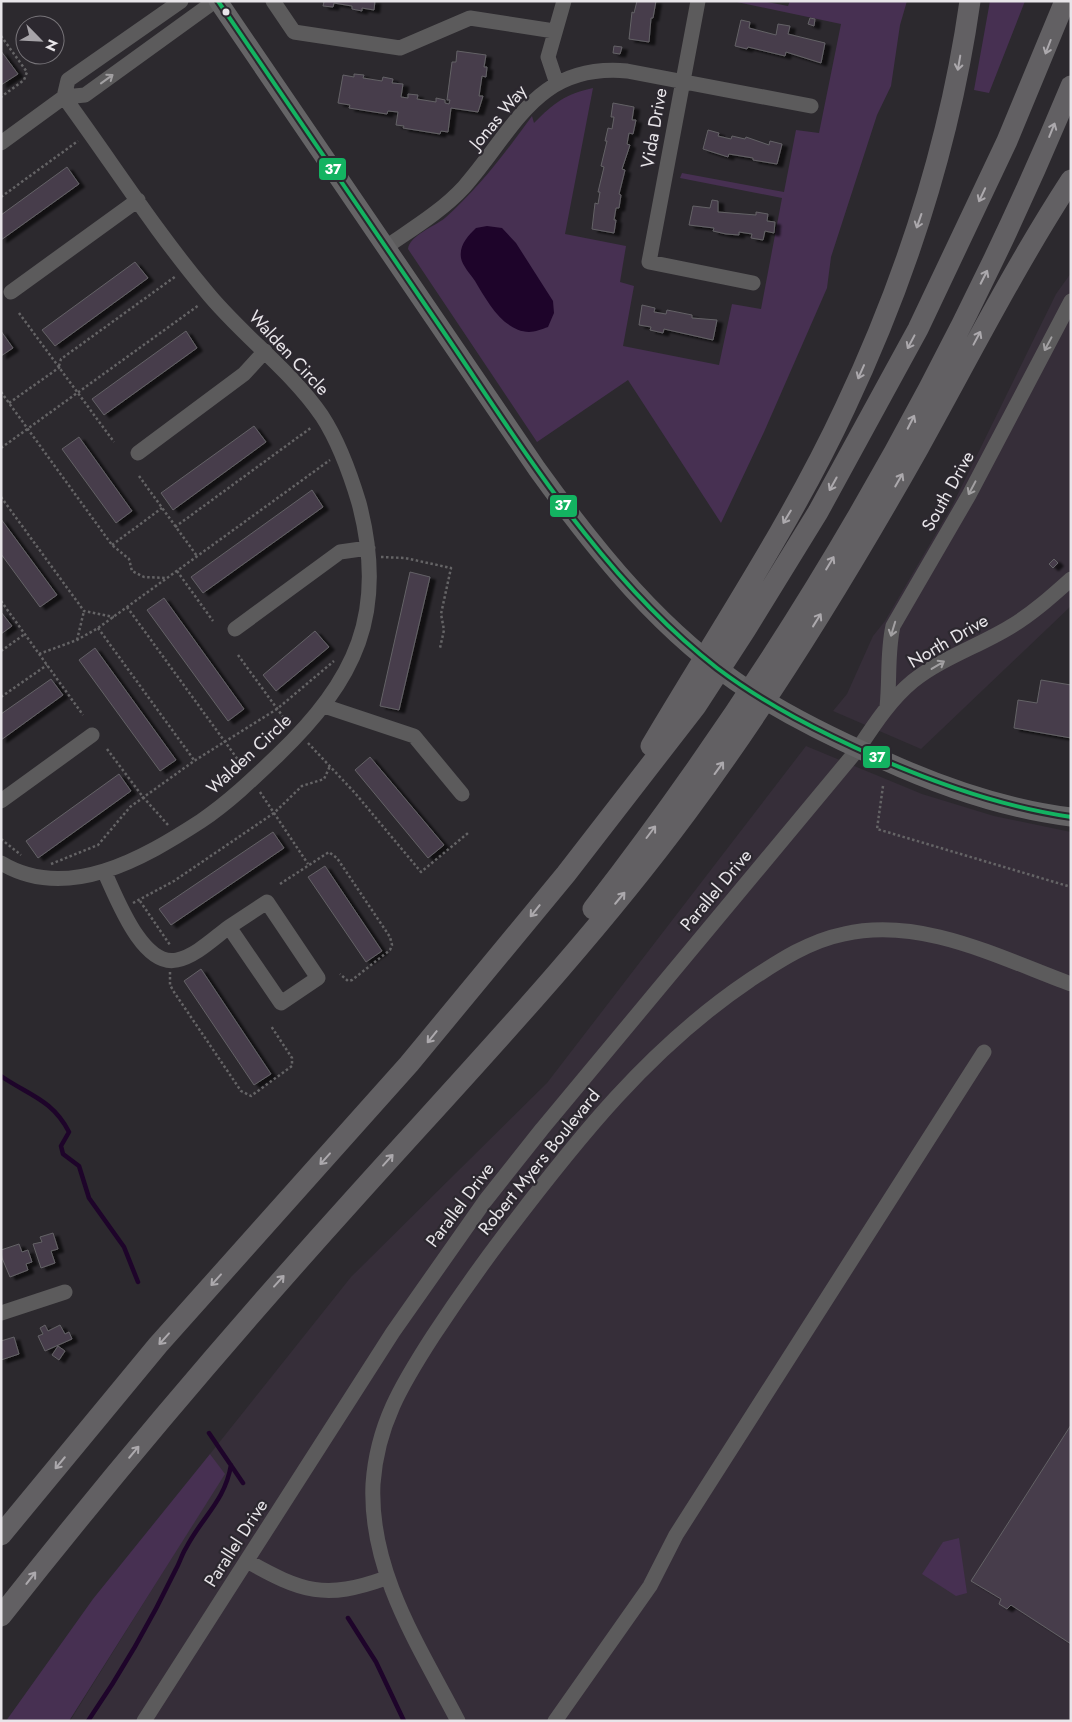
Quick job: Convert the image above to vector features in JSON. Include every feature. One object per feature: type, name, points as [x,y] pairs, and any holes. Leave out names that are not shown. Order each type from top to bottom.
[{"type":"highway","points":[[1,1535],[158,1345],[409,1064],[566,874],[688,701],[746,629],[818,512],[918,329],[1007,141],[1065,1]]},
{"type":"highway","points":[[688,701],[729,615],[801,493],[845,409],[878,334],[934,175],[953,97],[969,6]]},
{"type":"highway","points":[[784,656],[850,530],[908,428],[995,255],[1040,159],[1071,86]]},
{"type":"highway","points":[[1,1616],[70,1529],[240,1325],[438,1105],[732,734],[867,538],[994,308],[1071,180]]},
{"type":"main road","points":[[216,1],[536,469],[582,532],[628,584],[708,660],[749,690],[801,721],[915,774],[966,793],[1071,817]]},
{"type":"street","points":[[64,97],[68,80],[181,1]]},
{"type":"street","points":[[1,142],[64,97],[85,95],[216,1]]},
{"type":"street","points":[[273,1],[294,32],[400,48],[470,18],[554,32]]},
{"type":"street","points":[[557,84],[549,65],[548,57],[564,1]]},
{"type":"street","name":"Vida Drive","points":[[698,1],[649,262],[753,283]]},
{"type":"street","points":[[126,39],[138,57]]},
{"type":"street","name":"Jonas Way","points":[[386,247],[458,193],[534,99],[573,75],[605,69],[811,106]]},
{"type":"street","name":"Walden Circle","points":[[1,863],[25,875],[48,880],[74,879],[104,871],[169,840],[214,813],[274,760],[324,706],[347,670],[364,627],[370,591],[372,553],[353,484],[333,436],[302,390],[206,292],[64,97]]},
{"type":"street","points":[[11,292],[138,200]]},
{"type":"street","name":"South Drive","points":[[887,706],[889,643],[893,626],[969,495],[1071,301]]},
{"type":"street","points":[[138,453],[244,374],[266,352]]},
{"type":"street","points":[[235,630],[340,552],[372,553]]},
{"type":"street","name":"North Drive","points":[[858,749],[887,706],[914,681],[941,663],[1011,627],[1071,580]]},
{"type":"street","points":[[324,706],[414,736],[462,794]]},
{"type":"street","points":[[1,802],[92,735]]},
{"type":"street","name":"Parallel Drive","points":[[144,1721],[393,1332],[485,1201],[555,1113],[858,749]]},
{"type":"street","points":[[104,871],[139,941],[157,956],[169,960],[179,960],[229,927],[267,902],[318,978],[280,1004],[229,927]]},
{"type":"street","name":"Robert Myers Boulevard","points":[[458,1721],[386,1578],[377,1544],[373,1484],[377,1453],[385,1422],[397,1394],[464,1290],[570,1147],[631,1079],[697,1019],[729,994],[800,949],[825,938],[875,929],[902,929],[944,938],[1071,984]]},
{"type":"street","points":[[555,1721],[650,1586],[676,1535],[984,1052]]},
{"type":"street","points":[[1,1313],[65,1292]]},
{"type":"street","points":[[247,1561],[279,1580],[311,1590],[343,1590],[386,1578]]},
{"type":"path","points":[[1,36],[27,72],[24,80],[1,97]]},
{"type":"path","points":[[1,197],[78,141]]},
{"type":"path","points":[[9,403],[59,367],[61,359],[176,276]]},
{"type":"path","points":[[1,448],[199,305]]},
{"type":"path","points":[[19,313],[53,362],[59,367],[114,442]]},
{"type":"path","points":[[1,392],[112,545],[129,560],[130,568],[135,573],[151,579],[168,578]]},
{"type":"path","points":[[175,526],[317,424]]},
{"type":"path","points":[[39,654],[77,640],[98,628],[333,457]]},
{"type":"path","points":[[139,476],[197,556]]},
{"type":"path","points":[[1,497],[84,611],[114,617]]},
{"type":"path","points":[[112,545],[162,508]]},
{"type":"path","points":[[372,553],[451,568],[441,614],[444,630],[440,648]]},
{"type":"path","points":[[177,571],[212,621]]},
{"type":"path","points":[[1,601],[83,716]]},
{"type":"path","points":[[127,607],[248,773]]},
{"type":"path","points":[[77,640],[84,611]]},
{"type":"path","points":[[98,628],[194,761]]},
{"type":"path","points":[[1,651],[25,634]]},
{"type":"path","points":[[238,655],[290,726]]},
{"type":"path","points":[[47,866],[98,845],[130,807],[224,741],[277,709],[337,658]]},
{"type":"path","points":[[1,697],[46,665]]},
{"type":"path","points":[[307,742],[421,872],[468,833]]},
{"type":"path","points":[[107,749],[143,797],[168,825]]},
{"type":"path","points":[[130,905],[174,881],[274,813],[302,786],[324,780],[330,766]]},
{"type":"path","points":[[883,786],[877,829],[1071,887]]},
{"type":"path","points":[[258,788],[308,864]]},
{"type":"path","points":[[1,838],[26,858]]},
{"type":"path","points":[[280,884],[329,852],[334,854],[392,942],[390,950],[358,977],[348,981],[340,974]]},
{"type":"path","points":[[140,901],[175,953]]},
{"type":"path","points":[[170,970],[170,985],[174,992],[241,1091],[247,1096],[251,1096],[292,1066],[292,1058],[271,1026]]},
{"type":"shaded area","points":[[732,1],[762,1],[788,6],[790,1],[907,1],[900,25],[891,86],[877,115],[831,257],[827,288],[764,432],[721,523],[628,380],[537,442],[408,249],[418,235],[445,218],[481,182],[532,116],[534,123],[560,100],[593,88],[565,234],[626,246],[620,282],[634,286],[623,346],[719,365],[732,304],[761,309],[782,198],[680,178],[682,173],[784,192],[796,130],[819,133],[841,24]]},
{"type":"shaded area","points":[[990,1],[1025,1],[989,93],[974,90]]},
{"type":"shaded area","points":[[487,226],[502,228],[516,243],[553,301],[554,313],[548,327],[529,332],[520,330],[504,321],[491,306],[465,267],[462,261],[461,249],[465,241],[476,228]]},
{"type":"shaded area","points":[[1071,273],[1071,606],[921,749],[833,711],[847,694],[873,636],[885,621],[952,506],[1056,294]]},
{"type":"shaded area","points":[[806,746],[922,794],[994,816],[1071,832],[1071,1721],[70,1721],[224,1474],[210,1454],[351,1277],[547,1083]]},
{"type":"shaded area","points":[[210,1454],[225,1474],[69,1721],[6,1721],[93,1599]]},
{"type":"shaded area","points":[[959,1538],[967,1593],[956,1596],[922,1574],[943,1542]]},
{"type":"building","points":[[320,1],[375,1],[374,10],[362,8],[362,11],[352,9],[352,6],[334,3],[333,7],[323,6],[324,2]]},
{"type":"building","points":[[637,1],[656,1],[653,18],[651,18],[649,42],[629,39],[632,12],[634,13]]},
{"type":"building","points":[[810,18],[815,19],[814,26],[808,24]]},
{"type":"building","points":[[741,20],[750,22],[749,28],[776,35],[778,24],[790,26],[788,34],[825,43],[821,63],[786,52],[785,56],[748,47],[747,49],[735,46]]},
{"type":"building","points":[[614,46],[622,47],[620,54],[613,53]]},
{"type":"building","points":[[1,51],[18,74],[1,85]]},
{"type":"building","points":[[457,51],[486,55],[484,67],[487,67],[486,77],[482,76],[479,96],[483,96],[478,112],[451,108],[448,132],[441,131],[440,134],[403,128],[404,126],[396,125],[398,112],[388,111],[387,114],[349,108],[350,105],[338,103],[343,75],[354,77],[354,74],[364,75],[363,78],[382,81],[383,77],[393,79],[392,83],[403,84],[401,97],[408,98],[408,94],[418,95],[417,99],[436,102],[436,98],[445,100],[445,103],[449,104],[450,100],[447,100],[452,62],[456,62]]},
{"type":"building","points":[[613,103],[634,107],[632,120],[636,120],[633,134],[629,133],[627,144],[630,145],[622,169],[625,170],[619,194],[621,195],[619,208],[616,208],[614,233],[592,229],[595,203],[598,204],[600,192],[598,192],[604,167],[601,166],[607,141],[605,141],[608,128],[612,129],[614,117],[611,117]]},
{"type":"building","points":[[708,130],[719,133],[718,136],[731,139],[732,136],[745,139],[746,137],[769,145],[770,141],[782,144],[777,164],[729,154],[728,157],[703,149]]},
{"type":"building","points":[[67,167],[79,184],[1,240],[1,215]]},
{"type":"building","points":[[712,200],[718,201],[718,212],[756,215],[756,212],[768,214],[767,221],[775,222],[774,233],[765,231],[763,240],[751,238],[752,234],[739,232],[739,235],[726,234],[713,231],[714,228],[689,225],[693,206],[710,208]]},
{"type":"building","points":[[135,262],[148,278],[55,346],[42,330]]},
{"type":"building","points":[[642,305],[655,308],[654,312],[666,314],[667,310],[692,315],[692,318],[717,320],[713,340],[664,329],[663,333],[650,330],[651,327],[639,325]]},
{"type":"building","points":[[1,331],[13,348],[1,356]]},
{"type":"building","points":[[186,331],[197,348],[104,415],[92,399]]},
{"type":"building","points":[[254,426],[266,442],[173,510],[161,493]]},
{"type":"building","points":[[79,437],[132,511],[116,523],[62,449]]},
{"type":"building","points":[[312,490],[323,507],[203,593],[191,577]]},
{"type":"building","points":[[1,519],[57,595],[40,607],[1,554]]},
{"type":"building","points":[[1054,559],[1058,563],[1053,568],[1049,564]]},
{"type":"building","points":[[410,572],[430,577],[399,710],[380,706]]},
{"type":"building","points":[[164,598],[244,709],[228,721],[147,610]]},
{"type":"building","points":[[1,612],[12,626],[1,634]]},
{"type":"building","points":[[315,631],[329,647],[276,691],[263,675]]},
{"type":"building","points":[[95,648],[176,760],[160,771],[79,660]]},
{"type":"building","points":[[51,679],[63,695],[1,740],[1,714]]},
{"type":"building","points":[[1041,680],[1071,685],[1071,738],[1014,728],[1018,700],[1037,703]]},
{"type":"building","points":[[370,757],[444,845],[428,858],[355,770]]},
{"type":"building","points":[[119,774],[131,791],[38,858],[26,841]]},
{"type":"building","points":[[273,832],[284,848],[171,925],[159,909]]},
{"type":"building","points":[[325,866],[382,951],[366,962],[308,877]]},
{"type":"building","points":[[201,969],[271,1074],[254,1085],[184,981]]},
{"type":"building","points":[[53,1233],[58,1249],[51,1251],[55,1263],[41,1268],[33,1244],[42,1242],[40,1237]]},
{"type":"building","points":[[19,1244],[22,1252],[28,1250],[32,1262],[26,1264],[28,1270],[10,1277],[2,1258],[1,1250]]},
{"type":"building","points":[[45,1325],[48,1331],[60,1325],[65,1334],[69,1332],[72,1339],[45,1351],[38,1336],[43,1334],[40,1328]]},
{"type":"building","points":[[14,1337],[19,1354],[1,1360],[1,1341]]},
{"type":"building","points":[[58,1346],[65,1351],[59,1360],[52,1355]]},
{"type":"building","points":[[1071,1425],[1071,1644],[1011,1605],[1007,1609],[999,1604],[1001,1599],[971,1581]]},
{"type":"waterway","points":[[1,1076],[39,1099],[55,1112],[62,1121],[69,1132],[61,1146],[63,1154],[79,1166],[89,1198],[124,1247],[138,1282]]},
{"type":"waterway","points":[[209,1433],[243,1483]]},
{"type":"waterway","points":[[88,1721],[135,1646],[192,1537],[224,1489],[231,1465]]},
{"type":"waterway","points":[[348,1618],[376,1662],[404,1721]]},
{"type":"transit line","name":"37","points":[[218,1],[567,511],[637,595],[676,633],[717,668],[755,694],[795,718],[878,758],[972,794],[1046,813],[1071,817]]}]
